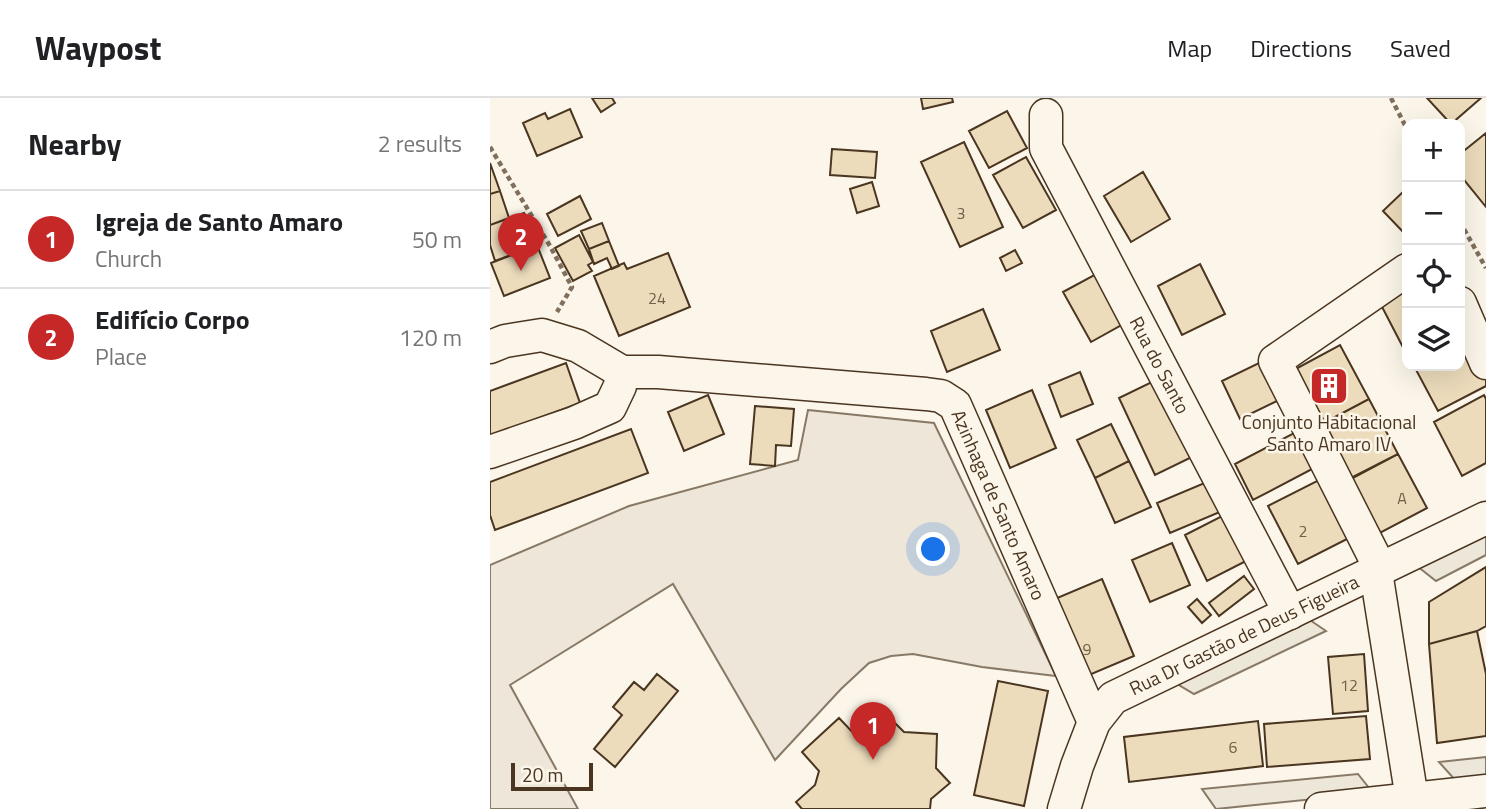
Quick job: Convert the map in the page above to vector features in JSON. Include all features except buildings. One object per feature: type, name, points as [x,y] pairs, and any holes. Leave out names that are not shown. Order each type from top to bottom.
[{"type":"street","name":"Rua do Santo","points":[[1046,115],[1046,148],[1290,613]]},
{"type":"street","points":[[1402,273],[1275,361],[1378,571],[1412,799]]},
{"type":"street","points":[[1462,308],[1486,363]]},
{"type":"street","points":[[490,347],[505,341],[542,335],[578,346],[622,372],[620,386],[610,407],[574,423],[490,452]]},
{"type":"street","name":"Azinhaga de Santo Amaro","points":[[622,372],[658,372],[926,394],[941,396],[955,405],[1094,722]]},
{"type":"street","name":"Rua Dr Gastão de Deus Figueira","points":[[1064,809],[1094,722],[1113,698],[1486,518]]},
{"type":"street","points":[[1321,809],[1486,790]]},
{"type":"path","points":[[1391,98],[1402,119]]},
{"type":"path","points":[[490,148],[550,246],[572,288]]},
{"type":"path","points":[[1465,231],[1486,268]]},
{"type":"shaded area","points":[[808,410],[934,423],[1056,676],[982,667],[913,654],[891,656],[869,663],[775,760],[673,584],[510,685],[578,809],[490,809],[490,565],[629,506],[798,460]]},
{"type":"shaded area","points":[[1486,531],[1486,555],[1436,581],[1417,566]]},
{"type":"shaded area","points":[[1307,618],[1326,631],[1194,694],[1174,682]]},
{"type":"shaded area","points":[[1486,757],[1486,778],[1456,781],[1439,762]]},
{"type":"shaded area","points":[[1358,774],[1373,793],[1216,809],[1202,789]]},
{"type":"place","name":"Edifício Corpo","points":[[521,271]]},
{"type":"place","name":"Conjunto Habitacional Santo Amaro IV","points":[[1329,386]]},
{"type":"place","name":"Igreja de Santo Amaro","points":[[873,760]]}]
